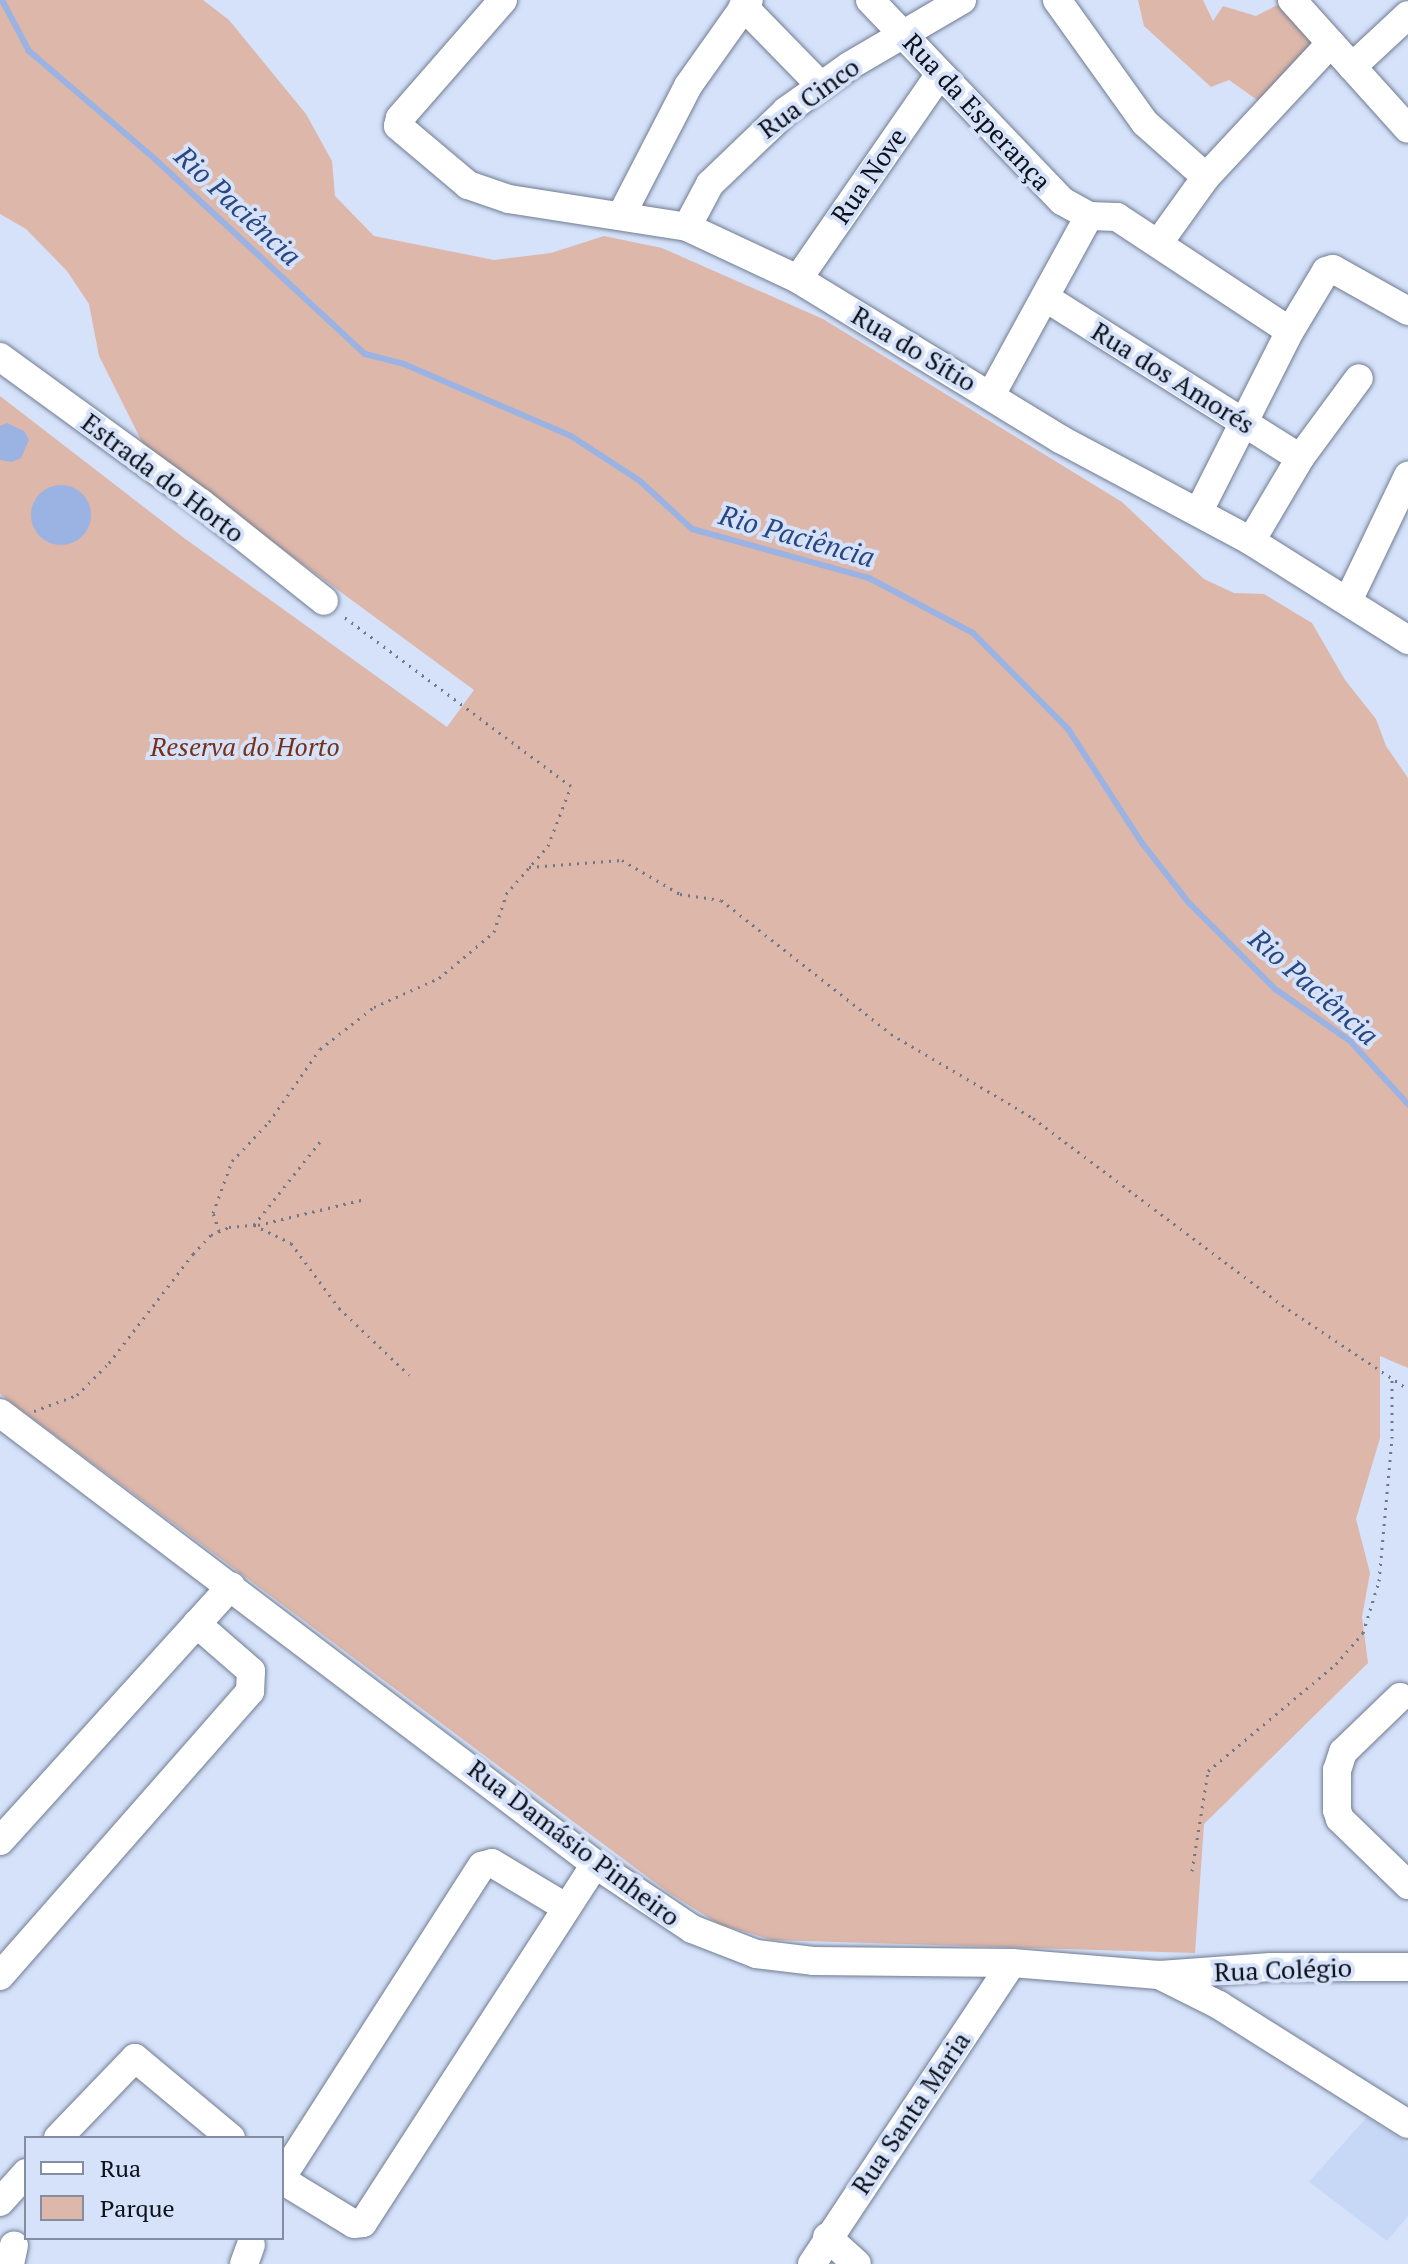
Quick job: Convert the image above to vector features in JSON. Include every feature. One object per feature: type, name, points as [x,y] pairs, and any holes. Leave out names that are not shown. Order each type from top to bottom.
[{"type":"street","name":"Rua do Sítio","points":[[503,0],[400,118],[398,126],[468,185],[509,199],[622,214],[687,227],[798,279],[1060,439],[1251,541],[1408,640]]},
{"type":"street","name":"Rua da Esperança","points":[[870,0],[1062,201],[1089,216]]},
{"type":"street","name":"Rua Cinco","points":[[687,227],[710,184],[745,145],[820,85],[962,0]]},
{"type":"street","points":[[1057,0],[1145,123],[1206,177]]},
{"type":"street","points":[[1292,0],[1408,129]]},
{"type":"street","points":[[622,214],[681,98],[746,3],[820,85]]},
{"type":"street","points":[[1352,67],[1408,15]]},
{"type":"street","points":[[1160,241],[1206,177],[1331,43]]},
{"type":"street","name":"Rua Nove","points":[[798,279],[940,74]]},
{"type":"street","points":[[991,395],[1089,216],[1117,217],[1160,241],[1290,331]]},
{"type":"street","points":[[1199,511],[1241,423],[1326,271],[1342,274],[1408,311]]},
{"type":"street","name":"Rua dos Amorés","points":[[1046,298],[1300,458]]},
{"type":"street","name":"Estrada do Horto","points":[[0,357],[201,503],[324,601]]},
{"type":"street","points":[[1251,541],[1300,458],[1359,378]]},
{"type":"street","points":[[1348,601],[1401,512],[1408,476]]},
{"type":"street","name":"Rua Damásio Pinheiro","points":[[3,1415],[595,1864],[692,1929],[756,1954],[813,1961],[1012,1963],[1159,1975],[1219,2005],[1408,2124]]},
{"type":"street","points":[[0,1841],[231,1586]]},
{"type":"street","points":[[0,1976],[250,1691],[251,1671],[197,1624]]},
{"type":"street","points":[[1400,1697],[1343,1752],[1337,1770],[1337,1810],[1340,1819],[1408,1885]]},
{"type":"street","points":[[284,2176],[482,1866],[492,1863],[567,1908]]},
{"type":"street","points":[[284,2180],[354,2224],[363,2223],[595,1864]]},
{"type":"street","name":"Rua Santa Maria","points":[[812,2264],[827,2237],[1012,1963]]},
{"type":"street","name":"Rua Colégio","points":[[1159,1975],[1271,1967],[1408,1967]]},
{"type":"street","points":[[60,2136],[135,2058],[229,2136]]},
{"type":"street","points":[[0,2202],[24,2175]]},
{"type":"street","points":[[827,2237],[857,2264]]},
{"type":"path","points":[[219,1231],[215,1202],[232,1161],[269,1122],[320,1049],[374,1007],[460,963],[494,932],[506,894],[548,846],[571,786],[324,601]]},
{"type":"path","points":[[529,867],[622,860],[680,894],[721,900],[891,1034],[1033,1118],[1282,1305],[1408,1389]]},
{"type":"path","points":[[254,1225],[323,1138]]},
{"type":"path","points":[[3,1415],[77,1395],[109,1363],[193,1254],[219,1231],[365,1199]]},
{"type":"path","points":[[254,1225],[291,1243],[339,1308],[409,1375]]},
{"type":"path","points":[[1192,1871],[1208,1771],[1336,1664],[1363,1633],[1379,1581],[1392,1438],[1392,1379]]},
{"type":"shaded area","points":[[7,423],[24,431],[29,440],[21,458],[12,462],[0,460],[0,426]]},
{"type":"shaded area","points":[[61,485],[82,494],[91,515],[82,536],[61,545],[40,536],[31,515],[40,494]]},
{"type":"shaded area","points":[[1367,2117],[1408,2144],[1408,2216],[1387,2241],[1309,2182]]},
{"type":"green space","name":"Reserva do Horto","points":[[0,0],[203,0],[229,20],[306,114],[332,161],[335,196],[374,236],[494,260],[551,253],[604,236],[662,248],[823,319],[1122,502],[1204,579],[1234,593],[1264,594],[1312,623],[1345,680],[1376,719],[1386,746],[1408,778],[1408,1368],[1380,1356],[1380,1438],[1356,1519],[1370,1573],[1362,1617],[1368,1663],[1204,1824],[1195,1953],[772,1940],[719,1924],[669,1893],[0,1394],[0,396],[184,538],[447,727],[474,690],[145,448],[99,356],[89,304],[67,271],[26,229],[0,214]]},
{"type":"green space","points":[[1138,0],[1203,0],[1213,21],[1223,6],[1256,16],[1287,0],[1321,37],[1263,104],[1229,80],[1211,87],[1144,26]]},
{"type":"waterway","name":"Rio Paciência","points":[[2,0],[29,51],[156,160],[365,354],[404,364],[571,436],[640,481],[692,529],[869,578],[973,633],[1068,729],[1142,843],[1189,903],[1275,989],[1350,1041],[1408,1104]]}]
